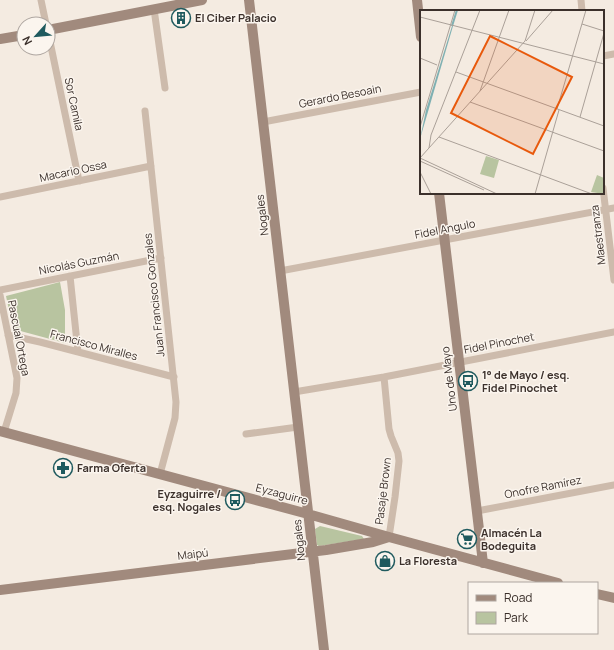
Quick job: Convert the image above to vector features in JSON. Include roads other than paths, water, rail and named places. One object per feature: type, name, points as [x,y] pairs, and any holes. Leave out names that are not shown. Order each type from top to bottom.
[{"type":"street","points":[[41,0],[44,16]]},
{"type":"street","points":[[56,29],[202,0]]},
{"type":"street","name":"Nogales","points":[[249,0],[324,650]]},
{"type":"street","points":[[417,0],[420,28]]},
{"type":"street","points":[[581,0],[582,10]]},
{"type":"street","points":[[154,9],[165,88]]},
{"type":"street","points":[[0,39],[16,36]]},
{"type":"street","points":[[604,56],[614,54]]},
{"type":"street","name":"Sor Camila","points":[[53,56],[79,181]]},
{"type":"street","name":"Gerardo Besoain","points":[[263,122],[420,92]]},
{"type":"street","name":"Juan Francisco Gonzales","points":[[146,111],[176,402],[176,412],[160,474]]},
{"type":"street","name":"Macario Ossa","points":[[0,197],[151,166]]},
{"type":"street","name":"Uno de Mayo","points":[[439,194],[483,563]]},
{"type":"street","name":"Maestranza","points":[[604,194],[614,280]]},
{"type":"street","name":"Fidel Angulo","points":[[280,271],[614,208]]},
{"type":"street","name":"Nicolás Guzmán","points":[[0,290],[161,258]]},
{"type":"street","points":[[70,276],[78,352]]},
{"type":"street","name":"Pascual Ortega","points":[[0,294],[16,372],[17,384],[16,393],[2,432]]},
{"type":"street","name":"Fidel Pinochet","points":[[294,392],[384,377],[614,332]]},
{"type":"street","name":"Francisco Miralles","points":[[8,335],[30,339],[174,377]]},
{"type":"street","name":"Pasaje Brown","points":[[384,377],[389,429],[398,453],[399,461],[388,538]]},
{"type":"street","points":[[246,434],[298,427]]},
{"type":"street","name":"Eyzaguirre","points":[[2,432],[554,582]]},
{"type":"street","name":"Onofre Ramírez","points":[[477,511],[614,485]]},
{"type":"street","name":"Maipú","points":[[0,590],[366,544],[388,538]]},
{"type":"street","points":[[598,594],[614,598]]},
{"type":"place","name":"El Ciber Palacio","points":[[181,18]]},
{"type":"place","name":"1° de Mayo / esq. Fidel Pinochet","points":[[468,381]]},
{"type":"place","name":"Farma Oferta","points":[[63,468]]},
{"type":"place","name":"Eyzaguirre / esq. Nogales","points":[[235,500]]},
{"type":"place","name":"Almacén La Bodeguita","points":[[467,539]]},
{"type":"place","name":"La Floresta","points":[[385,561]]}]
